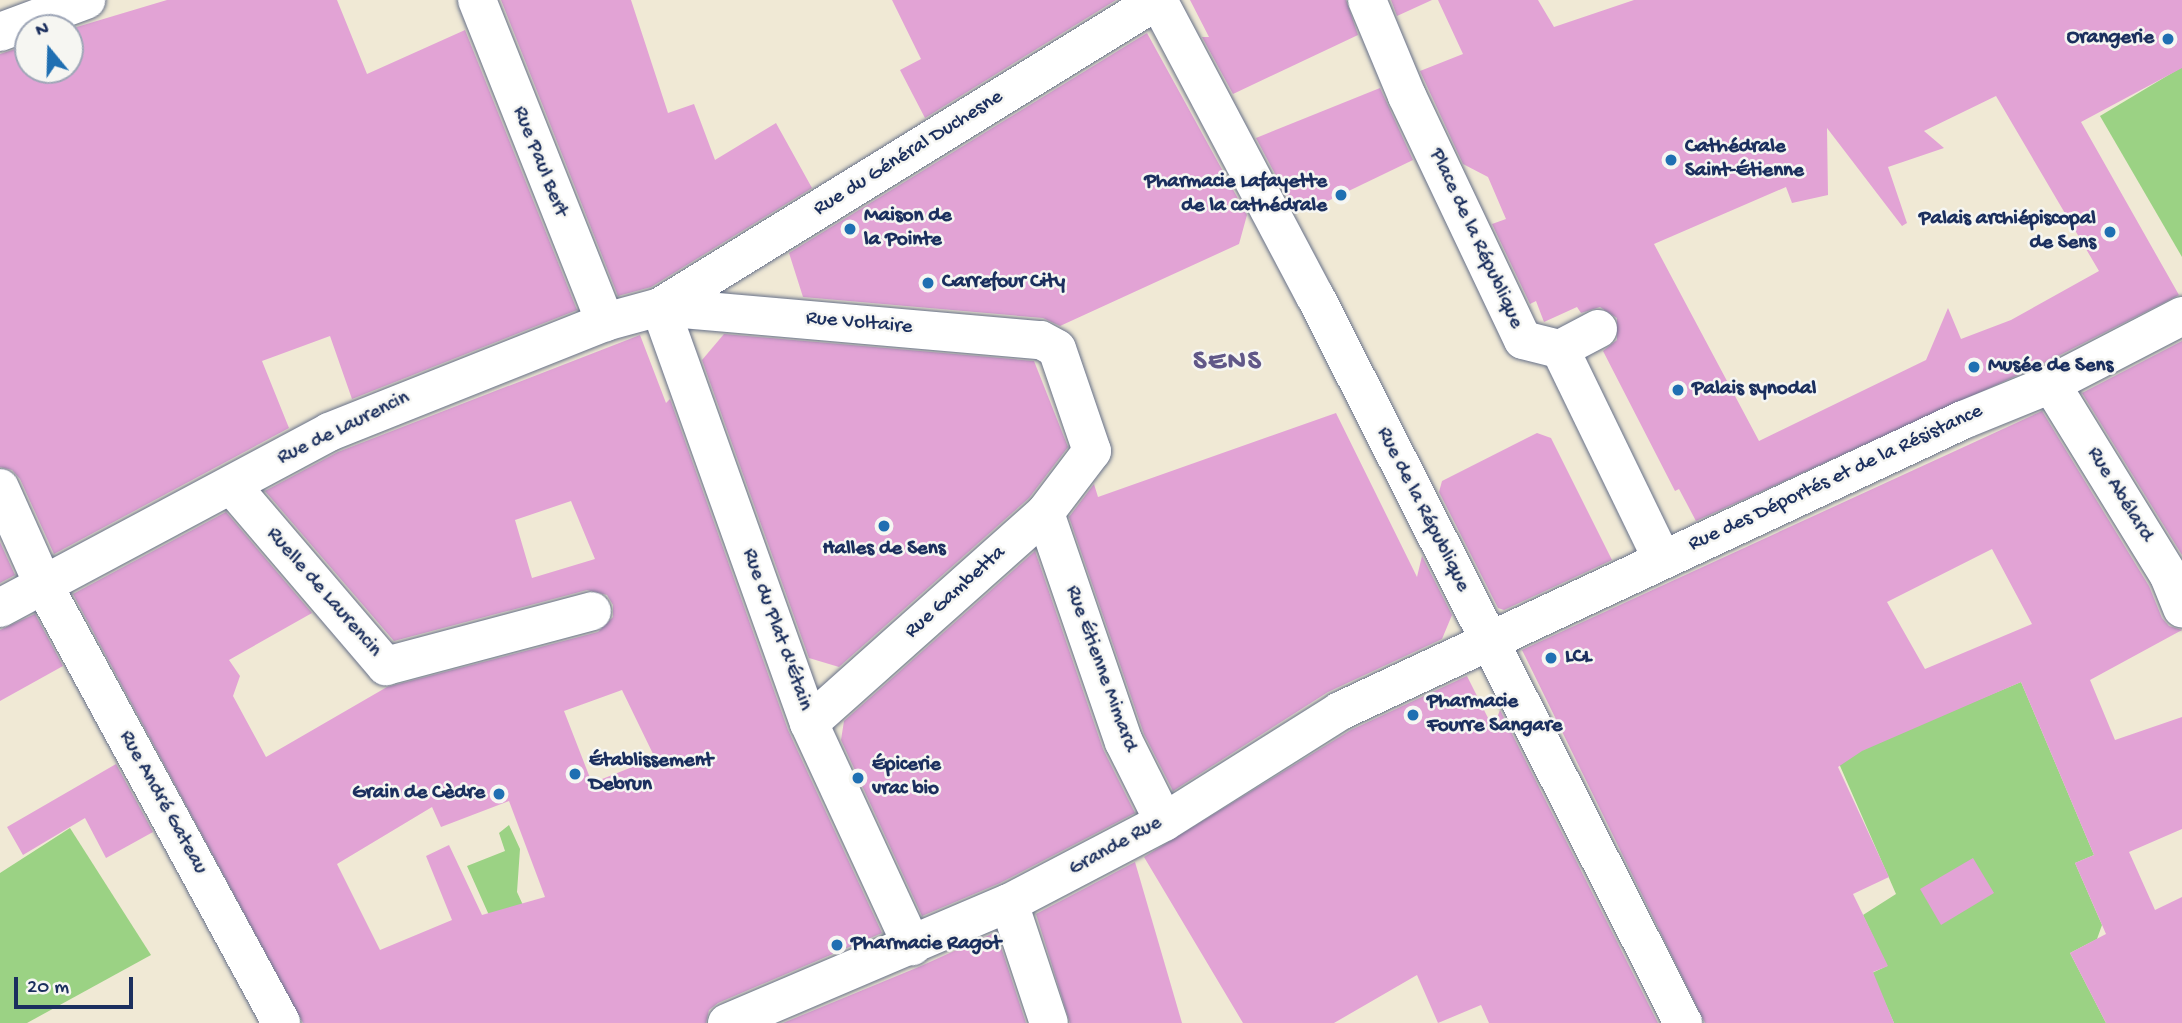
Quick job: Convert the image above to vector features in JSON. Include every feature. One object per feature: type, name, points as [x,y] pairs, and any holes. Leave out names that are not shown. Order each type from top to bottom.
[{"type":"street","points":[[0,32],[86,0]]},
{"type":"street","name":"Rue Paul Bert","points":[[477,0],[605,322]]},
{"type":"street","name":"Rue du Général Duchesne","points":[[660,307],[1158,0]]},
{"type":"street","name":"Rue de la République","points":[[1158,0],[1490,642],[1682,1023]]},
{"type":"street","name":"Place de la République","points":[[1367,0],[1410,104],[1523,340],[1560,349]]},
{"type":"street","name":"Rue de Laurencin","points":[[0,608],[341,426],[605,322],[660,307]]},
{"type":"street","name":"Rue Voltaire","points":[[660,307],[1041,340],[1056,349],[1092,451]]},
{"type":"street","name":"Rue du Plat d'Étain","points":[[660,307],[809,723],[912,946]]},
{"type":"street","name":"Rue des Déportés et de la Résistance","points":[[1490,642],[1662,559],[2051,384],[2182,316]]},
{"type":"street","points":[[1598,328],[1560,349],[1662,559]]},
{"type":"street","name":"Rue Abélard","points":[[2051,384],[2169,576],[2182,609]]},
{"type":"street","name":"Rue Gambetta","points":[[809,723],[1045,513],[1092,451]]},
{"type":"street","name":"Ruelle de Laurencin","points":[[232,486],[386,666],[569,621]]},
{"type":"street","name":"Rue André Gateau","points":[[0,488],[43,584],[281,1023]]},
{"type":"street","name":"Rue Étienne Mimard","points":[[1045,513],[1124,741],[1164,822]]},
{"type":"street","name":"Grande Rue","points":[[727,1023],[1009,903],[1164,822],[1340,711],[1490,642]]},
{"type":"street","points":[[1009,903],[1049,1023]]},
{"type":"green space","points":[[2182,67],[2182,257],[2100,116]]},
{"type":"green space","points":[[2021,682],[2094,855],[2075,863],[2102,925],[2097,939],[2070,953],[2106,1023],[1894,1023],[1872,973],[1887,966],[1863,915],[1896,894],[1837,759]]},
{"type":"green space","points":[[509,825],[520,849],[517,892],[533,927],[501,942],[467,866],[505,851],[499,833]]},
{"type":"green space","points":[[70,828],[151,955],[27,1023],[0,1023],[0,873]]},
{"type":"building","points":[[167,0],[337,0],[367,74],[465,30],[577,310],[352,399],[330,336],[262,361],[289,428],[54,554],[20,479],[12,470],[0,467],[0,54],[14,50],[14,84],[84,84],[84,25]]},
{"type":"building","points":[[501,0],[631,0],[668,113],[694,104],[715,160],[776,123],[812,188],[651,287],[618,296]]},
{"type":"building","points":[[892,0],[1116,0],[925,118],[900,70],[921,59]]},
{"type":"building","points":[[1190,0],[1346,0],[1358,35],[1233,94],[1202,37],[1209,37]]},
{"type":"building","points":[[1391,0],[1432,0],[1397,16]]},
{"type":"building","points":[[1438,0],[1538,0],[1554,27],[1634,0],[2182,0],[2182,68],[2081,122],[2179,295],[2042,364],[1696,521],[1679,489],[1675,491],[1603,351],[1617,340],[1617,318],[1600,307],[1581,313],[1577,307],[1544,322],[1536,301],[1530,304],[1492,224],[1506,219],[1488,177],[1463,164],[1420,71],[1463,54]],"holes":[[[1996,96],[2099,271],[2011,320],[1961,339],[1948,308],[1926,360],[1759,441],[1654,244],[1786,187],[1792,203],[1828,195],[1827,128],[1902,226],[1907,223],[1888,167],[1944,148],[1924,131]]]},
{"type":"building","points":[[1147,33],[1247,215],[1239,244],[1060,326],[1043,318],[803,297],[789,253]]},
{"type":"building","points":[[1380,88],[1413,160],[1305,212],[1292,206],[1256,138]]},
{"type":"building","name":"Halles de Sens","points":[[724,334],[1034,361],[1068,447],[1029,498],[839,667],[809,658],[702,360]]},
{"type":"building","points":[[640,335],[666,403],[670,399],[788,730],[882,933],[718,1003],[709,1010],[706,1023],[303,1023],[73,594],[226,512],[312,613],[229,660],[240,676],[233,696],[266,757],[387,687],[598,632],[613,617],[613,605],[607,595],[587,590],[394,641],[265,491],[338,452]],"holes":[[[571,501],[595,559],[532,578],[515,520]],[[622,690],[655,758],[592,783],[564,711]],[[509,801],[545,897],[482,915],[449,845],[426,856],[452,920],[380,950],[337,864],[432,807],[441,827]]]},
{"type":"building","points":[[2182,341],[2182,555],[2082,393]]},
{"type":"building","points":[[2042,411],[2149,586],[2162,618],[2169,626],[2182,630],[2090,680],[2115,740],[2182,717],[2182,829],[2129,852],[2155,910],[2182,897],[2182,1023],[2106,1023],[2070,953],[2106,934],[2075,863],[2094,855],[2021,682],[1862,751],[1838,767],[1889,877],[1853,894],[1888,966],[1873,972],[1894,1023],[1705,1023],[1522,650]],"holes":[[[1992,549],[2032,624],[1925,669],[1887,602]]]},
{"type":"building","points":[[1336,413],[1417,577],[1422,556],[1452,615],[1442,639],[1328,692],[1173,791],[1144,734],[1069,517],[1094,484],[1098,497]]},
{"type":"building","points":[[1537,433],[1551,438],[1612,560],[1504,610],[1498,608],[1439,492],[1442,481]]},
{"type":"building","points":[[0,542],[15,575],[0,583]]},
{"type":"building","points":[[1035,551],[1103,749],[1135,813],[1000,883],[922,916],[841,740],[844,721]]},
{"type":"building","points":[[35,614],[63,666],[0,701],[0,630]]},
{"type":"building","points":[[1467,676],[1493,728],[1500,710],[1658,1023],[1489,1023],[1481,1005],[1438,1023],[1417,975],[1334,1023],[1243,1023],[1144,857],[1351,730]]},
{"type":"building","points":[[116,764],[153,832],[106,858],[85,818],[23,855],[7,827]]},
{"type":"building","points":[[1973,858],[1994,893],[1941,925],[1920,889]]},
{"type":"building","points":[[1135,862],[1182,1023],[1070,1023],[1036,914]]},
{"type":"building","points":[[996,932],[1026,1023],[783,1023],[921,966]]},
{"type":"place","name":"Orangerie","points":[[2168,39]]},
{"type":"place","name":"Cathédrale Saint-Étienne","points":[[1671,160]]},
{"type":"place","name":"Pharmacie Lafayette de la cathédrale","points":[[1341,195]]},
{"type":"place","name":"Maison de la Pointe","points":[[850,229]]},
{"type":"place","name":"Palais archiépiscopal de Sens","points":[[2110,232]]},
{"type":"place","name":"Carrefour City","points":[[928,283]]},
{"type":"place","name":"Musée de Sens","points":[[1974,367]]},
{"type":"place","name":"Palais synodal","points":[[1678,390]]},
{"type":"place","name":"Halles de Sens","points":[[884,526]]},
{"type":"place","name":"LCL","points":[[1551,658]]},
{"type":"place","name":"Pharmacie Fourre Sangare","points":[[1413,715]]},
{"type":"place","name":"Établissement Debrun","points":[[575,774]]},
{"type":"place","name":"Épicerie vrac bio","points":[[858,778]]},
{"type":"place","name":"Grain de Cèdre","points":[[499,794]]},
{"type":"place","name":"Pharmacie Ragot","points":[[837,945]]},
{"type":"district","name":"SENS","points":[[1228,363]]}]
